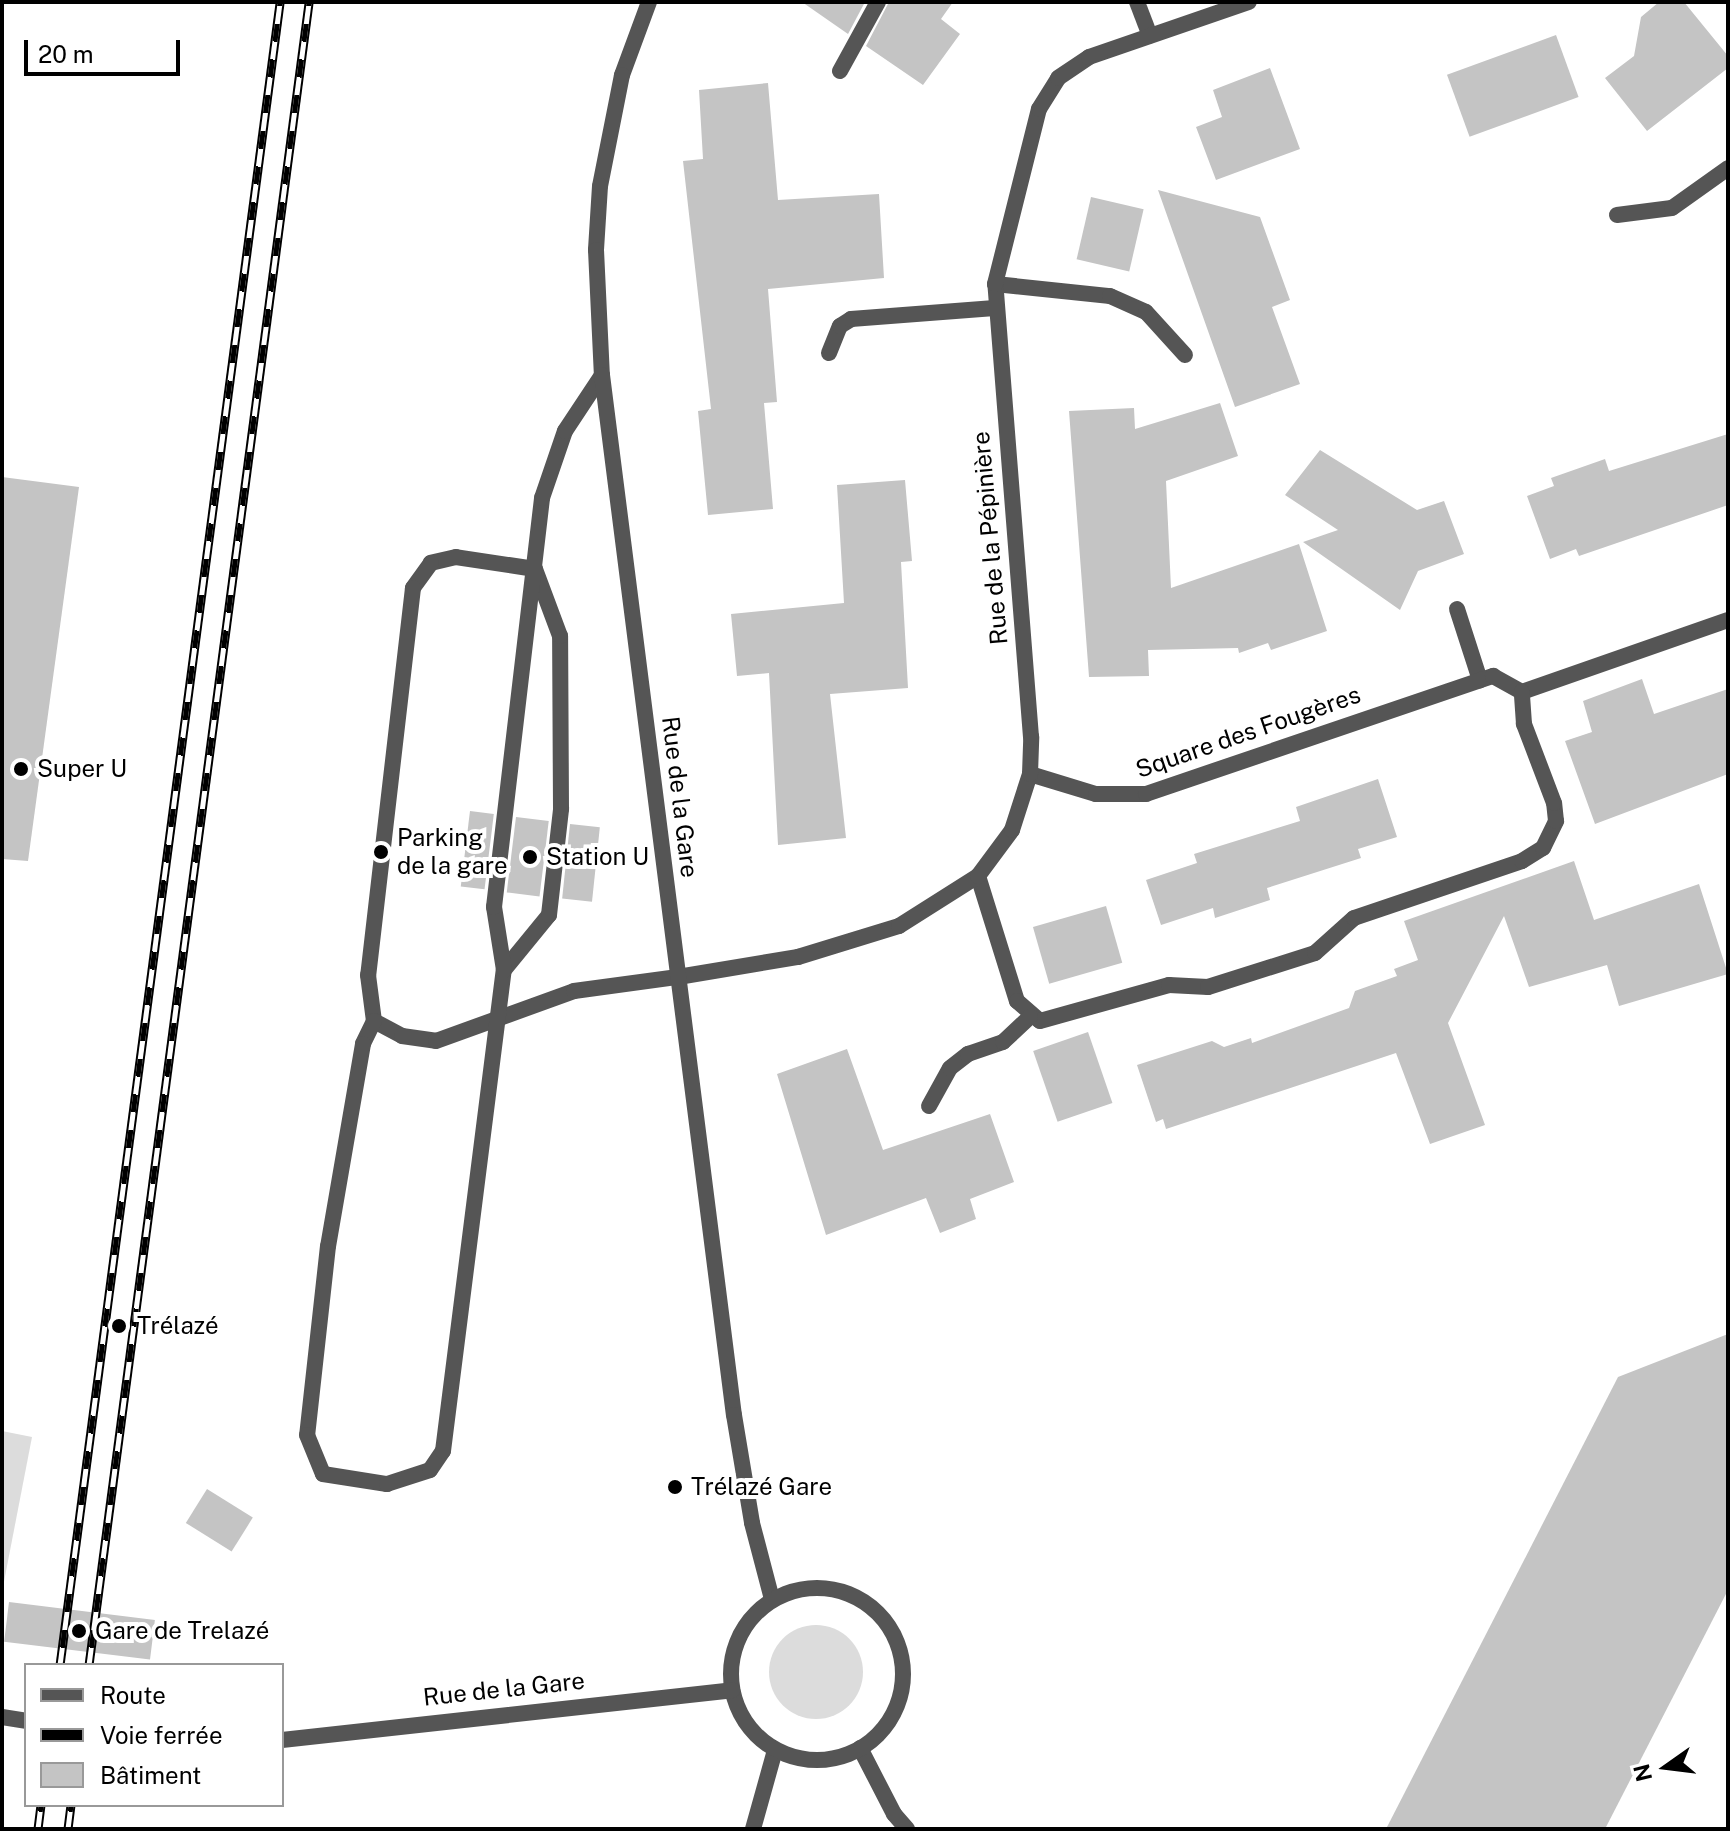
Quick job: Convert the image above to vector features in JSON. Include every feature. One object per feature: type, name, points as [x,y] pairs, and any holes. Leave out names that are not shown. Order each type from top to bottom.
[{"type":"street","name":"Rue de la Gare","points":[[649,2],[622,75],[600,186],[596,250],[602,375],[740,1457],[772,1599]]},
{"type":"street","points":[[840,71],[878,2]]},
{"type":"street","points":[[1137,2],[1150,36]]},
{"type":"street","name":"Rue de la Pépinière","points":[[374,1021],[402,1036],[436,1041],[497,1023],[574,991],[798,957],[899,926],[978,876],[1012,830],[1030,774],[1031,737],[995,284],[1007,223],[1047,93],[1089,57],[1249,2]]},
{"type":"street","points":[[1617,215],[1672,208],[1728,168]]},
{"type":"street","points":[[995,284],[1110,296],[1146,312],[1185,355]]},
{"type":"street","points":[[829,353],[833,338],[851,319],[995,308]]},
{"type":"street","points":[[535,569],[456,557],[431,563],[413,588],[368,975],[374,1021],[363,1044],[328,1246],[307,1435],[323,1474],[387,1484],[430,1470],[443,1451],[504,970],[494,907],[535,569],[542,498],[552,460],[602,375]]},
{"type":"street","points":[[504,970],[549,915],[561,809],[560,636],[535,569]]},
{"type":"street","points":[[1457,609],[1480,680],[1493,676],[1522,692],[1728,620]]},
{"type":"street","name":"Square des Fougères","points":[[1030,774],[1096,794],[1146,794],[1480,680]]},
{"type":"street","points":[[978,876],[1017,1001],[1030,1017],[1051,1020],[1169,985],[1208,987],[1315,953],[1354,918],[1533,856],[1550,838],[1556,821],[1554,803],[1524,724],[1522,692]]},
{"type":"street","points":[[929,1106],[950,1068],[968,1054],[1003,1042],[1030,1017]]},
{"type":"street","points":[[811,1587],[838,1589],[874,1608],[891,1630],[901,1654],[901,1695],[882,1731],[860,1748],[837,1758],[812,1760],[775,1750],[747,1725],[732,1690],[738,1638],[772,1599],[811,1587]]},
{"type":"street","name":"Rue de la Gare","points":[[284,1740],[732,1690]]},
{"type":"street","points":[[2,1717],[24,1721]]},
{"type":"street","points":[[860,1748],[894,1814],[907,1829]]},
{"type":"street","points":[[753,1829],[775,1750]]},
{"type":"shaded area","points":[[2,1431],[32,1437],[2,1592]]},
{"type":"shaded area","points":[[816,1625],[834,1628],[849,1639],[860,1654],[863,1672],[860,1690],[849,1705],[834,1716],[816,1719],[798,1716],[783,1705],[772,1690],[769,1672],[772,1654],[783,1639],[798,1628]]},
{"type":"building","points":[[802,2],[865,2],[848,34]]},
{"type":"building","points":[[889,2],[953,2],[941,19],[960,34],[923,85],[866,46]]},
{"type":"building","points":[[1659,2],[1684,2],[1728,56],[1728,68],[1647,131],[1605,78],[1634,56],[1641,17]]},
{"type":"building","points":[[1556,35],[1579,97],[1470,137],[1447,75]]},
{"type":"building","points":[[1270,68],[1300,149],[1216,180],[1196,127],[1222,117],[1213,90]]},
{"type":"building","points":[[768,83],[778,200],[879,194],[884,278],[768,289],[777,402],[764,403],[773,509],[708,515],[698,411],[711,409],[683,161],[703,159],[699,90]]},
{"type":"building","points":[[1158,190],[1260,217],[1290,300],[1272,307],[1300,384],[1235,407]]},
{"type":"building","points":[[1091,197],[1144,209],[1129,272],[1077,259]]},
{"type":"building","points":[[1220,403],[1238,456],[1166,481],[1171,588],[1299,544],[1327,631],[1271,650],[1268,643],[1239,653],[1238,648],[1148,650],[1149,676],[1089,677],[1069,411],[1134,408],[1135,429]]},
{"type":"building","points":[[1728,434],[1728,505],[1579,556],[1576,549],[1550,559],[1527,496],[1554,486],[1551,478],[1605,459],[1609,471]]},
{"type":"building","points":[[1320,450],[1417,510],[1444,501],[1464,554],[1418,571],[1400,610],[1303,542],[1338,530],[1285,495]]},
{"type":"building","name":"Super U","points":[[2,477],[79,487],[28,861],[2,859]]},
{"type":"building","points":[[905,480],[912,561],[901,562],[908,688],[830,694],[846,838],[778,845],[769,673],[737,676],[731,614],[844,603],[837,485]]},
{"type":"building","points":[[1642,679],[1654,714],[1728,689],[1728,774],[1595,824],[1565,741],[1592,732],[1583,701]]},
{"type":"building","points":[[1378,779],[1397,837],[1358,849],[1361,858],[1267,888],[1270,900],[1215,918],[1213,908],[1161,925],[1146,880],[1197,863],[1194,854],[1300,821],[1296,807]]},
{"type":"building","points":[[470,811],[494,814],[485,889],[461,886]]},
{"type":"building","points":[[516,817],[549,821],[539,896],[507,892]]},
{"type":"building","points":[[570,824],[600,827],[592,902],[562,899]]},
{"type":"building","points":[[1574,861],[1594,920],[1699,884],[1728,974],[1619,1006],[1607,965],[1529,987],[1504,916],[1448,1023],[1485,1125],[1430,1144],[1396,1053],[1166,1129],[1163,1119],[1156,1122],[1137,1065],[1212,1041],[1224,1047],[1251,1038],[1252,1043],[1349,1008],[1355,991],[1397,976],[1394,969],[1418,960],[1404,921]]},
{"type":"building","points":[[1106,906],[1122,963],[1049,984],[1033,927]]},
{"type":"building","points":[[1088,1032],[1112,1103],[1058,1122],[1033,1051]]},
{"type":"building","points":[[847,1049],[883,1150],[990,1114],[1014,1182],[970,1199],[976,1219],[940,1233],[926,1198],[826,1235],[777,1074]]},
{"type":"building","points":[[1728,1334],[1728,1590],[1605,1829],[1386,1829],[1618,1377]]},
{"type":"building","points":[[207,1489],[253,1518],[232,1552],[186,1523]]},
{"type":"building","name":"Gare de Trelazé","points":[[9,1602],[155,1620],[150,1660],[4,1642]]},
{"type":"railway","points":[[60,1663],[280,2]]},
{"type":"railway","points":[[89,1663],[309,2]]},
{"type":"railway","points":[[38,1829],[41,1807]]},
{"type":"railway","points":[[68,1829],[71,1807]]},
{"type":"place","name":"Super U","points":[[21,769]]},
{"type":"place","name":"Parking de la gare","points":[[381,852]]},
{"type":"place","name":"Station U","points":[[530,857]]},
{"type":"place","name":"Trélazé","points":[[119,1326]]},
{"type":"place","name":"Trélazé Gare","points":[[675,1487]]},
{"type":"place","name":"Gare de Trelazé","points":[[79,1631]]}]
